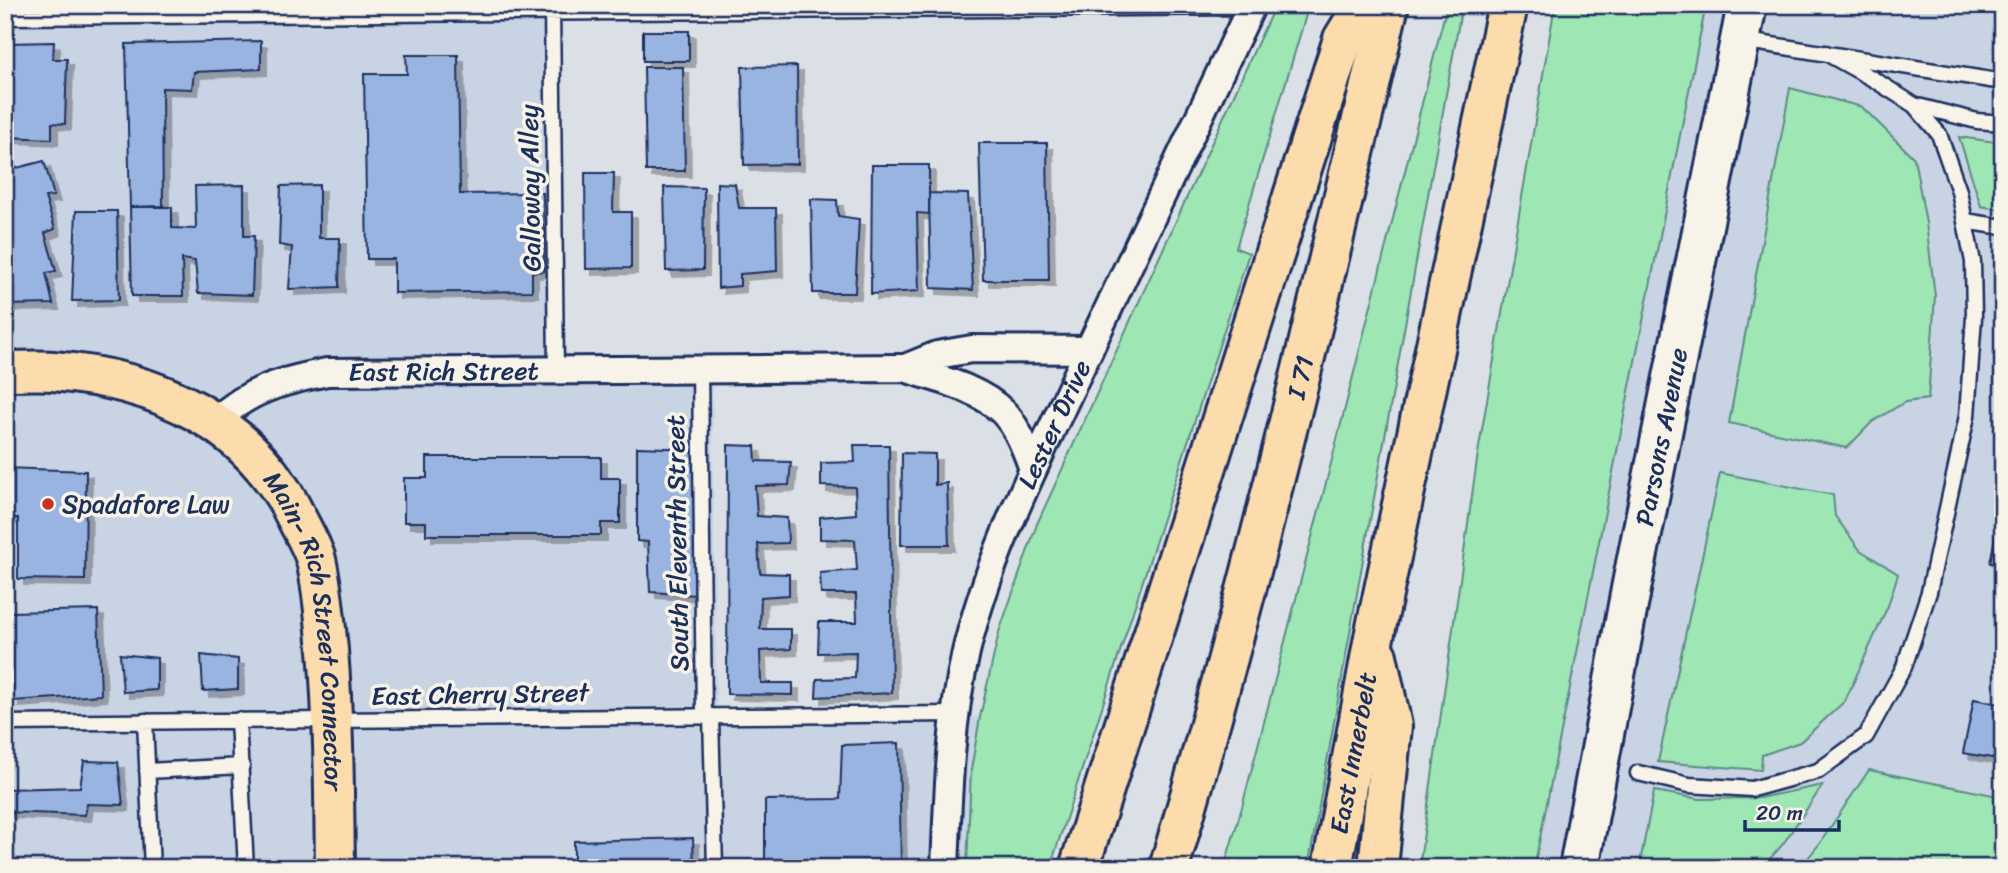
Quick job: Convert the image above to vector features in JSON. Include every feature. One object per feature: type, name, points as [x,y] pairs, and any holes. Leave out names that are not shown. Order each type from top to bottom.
[{"type":"main road","points":[[1079,868],[1343,39],[1364,5]]},
{"type":"main road","name":"I 71","points":[[1170,868],[1301,379],[1390,5]]},
{"type":"main road","name":"East Innerbelt","points":[[1332,868],[1374,636],[1508,5]]},
{"type":"main road","points":[[5,372],[52,371],[97,376],[163,394],[216,421]]},
{"type":"main road","name":"Main- Rich Street Connector","points":[[216,421],[255,457],[285,494],[316,559],[326,627],[334,719],[335,868]]},
{"type":"main road","points":[[1374,636],[1392,726],[1378,868]]},
{"type":"main road","points":[[1188,868],[1204,749]]},
{"type":"street","name":"Lester Drive","points":[[945,868],[948,787],[956,715],[966,654],[984,591],[1033,469],[1251,6]]},
{"type":"street","name":"Parsons Avenue","points":[[1579,868],[1634,571],[1743,22]]},
{"type":"street","name":"East Rich Street","points":[[905,368],[937,355],[972,349],[1089,350]]},
{"type":"street","name":"East Rich Street","points":[[216,421],[234,404],[259,391],[327,372],[905,368],[975,392],[1003,412],[1023,442],[1033,469]]},
{"type":"lane","points":[[5,17],[270,10],[1251,6]]},
{"type":"lane","name":"Galloway Alley","points":[[552,9],[556,369]]},
{"type":"lane","points":[[1638,773],[1689,785],[1752,789],[1818,771],[1866,736],[1904,667],[1929,592],[1967,416],[1974,317],[1973,262],[1959,191],[1939,134],[1914,106],[1874,79],[1826,53],[1743,22]]},
{"type":"lane","points":[[1826,53],[2003,82]]},
{"type":"lane","points":[[1914,106],[1977,121],[2003,123]]},
{"type":"lane","points":[[1965,221],[2003,227]]},
{"type":"lane","name":"South Eleventh Street","points":[[700,368],[707,716],[715,868]]},
{"type":"lane","name":"East Cherry Street","points":[[5,723],[956,715]]},
{"type":"lane","points":[[238,720],[246,868]]},
{"type":"lane","points":[[145,721],[152,868]]},
{"type":"lane","points":[[147,771],[242,766]]},
{"type":"shaded area","points":[[5,5],[556,5],[561,24],[557,363],[712,366],[717,721],[980,717],[971,770],[967,868],[5,868]]},
{"type":"shaded area","points":[[1706,5],[2003,5],[2003,868],[1534,868]]},
{"type":"green space","points":[[1275,5],[1309,5],[1236,248],[1249,253],[1050,868],[967,868],[971,770],[980,717],[999,632],[1037,524]]},
{"type":"green space","points":[[1447,5],[1462,5],[1308,868],[1224,868],[1326,483]]},
{"type":"green space","points":[[1555,5],[1706,5],[1534,868],[1419,868],[1478,453]]},
{"type":"green space","points":[[1790,88],[1862,107],[1914,158],[1926,223],[1935,296],[1928,399],[1905,402],[1872,422],[1847,448],[1729,423]]},
{"type":"green space","points":[[1959,137],[2003,143],[2003,210],[1981,206]]},
{"type":"green space","points":[[1720,473],[1833,495],[1835,516],[1860,550],[1898,574],[1888,606],[1845,701],[1800,742],[1762,755],[1761,770],[1658,762]]},
{"type":"green space","points":[[1869,770],[2003,797],[2003,868],[1800,868]]},
{"type":"green space","points":[[1823,785],[1783,844],[1762,868],[1639,868],[1654,791],[1700,799],[1759,798]]},
{"type":"building","points":[[643,31],[689,31],[689,61],[643,61]]},
{"type":"building","points":[[261,41],[261,69],[194,72],[192,89],[162,88],[163,206],[130,207],[126,44]]},
{"type":"building","points":[[54,42],[53,59],[67,59],[65,124],[52,123],[52,139],[6,137],[7,43]]},
{"type":"building","points":[[406,55],[458,55],[460,194],[543,193],[544,271],[532,272],[532,291],[394,293],[394,259],[367,259],[364,74],[407,74]]},
{"type":"building","points":[[797,66],[798,164],[744,165],[742,67]]},
{"type":"building","points":[[644,67],[683,67],[685,171],[646,171]]},
{"type":"building","points":[[979,143],[1047,143],[1049,280],[983,280]]},
{"type":"building","points":[[44,161],[54,196],[45,197],[55,229],[45,233],[56,271],[46,273],[53,304],[5,305],[5,279],[12,276],[5,242],[12,241],[5,222],[5,206],[9,204],[5,192],[5,171]]},
{"type":"building","points":[[872,165],[929,165],[929,214],[917,213],[919,291],[871,294]]},
{"type":"building","points":[[585,173],[614,173],[613,212],[631,212],[631,268],[586,269]]},
{"type":"building","points":[[717,183],[735,184],[739,208],[776,208],[777,271],[740,274],[740,286],[718,288]]},
{"type":"building","points":[[244,185],[244,236],[254,236],[252,295],[198,293],[195,261],[182,259],[183,296],[132,296],[130,207],[172,207],[172,228],[196,229],[195,186]]},
{"type":"building","points":[[319,185],[319,238],[340,238],[339,287],[289,289],[292,247],[279,245],[281,186]]},
{"type":"building","points":[[664,187],[704,188],[703,270],[666,271]]},
{"type":"building","points":[[929,193],[968,194],[973,290],[931,288]]},
{"type":"building","points":[[811,199],[837,200],[838,216],[859,219],[855,293],[813,293]]},
{"type":"building","points":[[76,211],[117,211],[119,300],[72,301]]},
{"type":"building","points":[[728,445],[755,446],[756,461],[791,462],[789,485],[755,486],[757,516],[787,518],[788,543],[758,544],[760,573],[789,574],[789,595],[761,597],[760,629],[791,629],[791,649],[760,651],[761,683],[793,683],[793,695],[727,694]]},
{"type":"building","points":[[854,445],[889,445],[892,693],[816,697],[817,679],[855,678],[856,652],[818,653],[819,622],[857,622],[856,594],[821,594],[820,573],[857,570],[855,540],[820,539],[820,517],[856,514],[855,487],[821,486],[821,463],[855,462]]},
{"type":"building","points":[[637,447],[696,449],[696,595],[650,592],[648,542],[637,541]]},
{"type":"building","points":[[902,453],[935,454],[935,485],[947,483],[949,545],[901,545]]},
{"type":"building","points":[[427,457],[601,457],[601,478],[620,478],[620,523],[601,523],[601,535],[426,535],[426,522],[404,522],[404,478],[427,478]]},
{"type":"building","points":[[5,468],[86,471],[85,580],[18,579],[18,518],[5,518]]},
{"type":"building","points":[[2003,497],[2003,565],[1990,563]]},
{"type":"building","points":[[98,610],[101,695],[13,701],[10,612]]},
{"type":"building","points":[[120,654],[157,658],[157,690],[123,692]]},
{"type":"building","points":[[201,655],[238,659],[238,689],[203,691]]},
{"type":"building","points":[[2003,688],[2003,760],[1963,753],[1974,699],[2000,704]]},
{"type":"building","points":[[899,743],[901,868],[765,868],[765,800],[840,799],[842,745]]},
{"type":"building","points":[[84,761],[118,762],[123,805],[87,804],[85,815],[5,812],[5,789],[80,787]]},
{"type":"building","points":[[693,838],[694,868],[574,868],[574,841]]},
{"type":"place","name":"Spadafore Law","points":[[48,504]]}]
